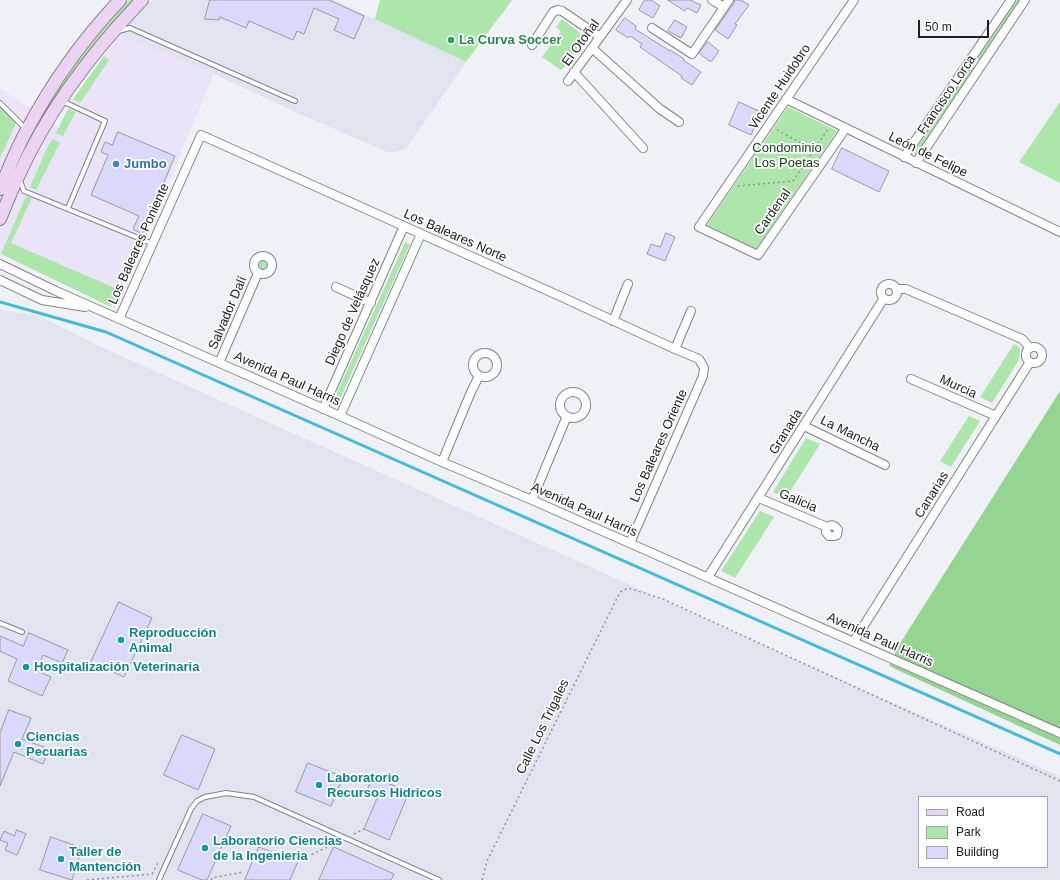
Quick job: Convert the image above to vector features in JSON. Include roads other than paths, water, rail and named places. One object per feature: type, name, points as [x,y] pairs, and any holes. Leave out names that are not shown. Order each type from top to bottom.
[{"type":"main road","points":[[0,188],[27,129],[43,101],[69,62],[120,0]]},
{"type":"main road","points":[[0,219],[18,176],[38,138],[61,101],[94,55],[142,0]]},
{"type":"street","name":"El Otoñal","points":[[568,81],[627,0]]},
{"type":"street","points":[[712,0],[724,8]]},
{"type":"street","points":[[652,28],[692,54],[729,0]]},
{"type":"street","name":"Vicente Huidobro","points":[[699,227],[854,0]]},
{"type":"street","name":"Francisco Lorca","points":[[904,157],[1011,0]]},
{"type":"street","name":"Francisco Lorca","points":[[916,163],[1025,0]]},
{"type":"street","points":[[532,45],[553,12],[558,10],[562,11],[600,37]]},
{"type":"street","points":[[592,48],[660,109],[679,122]]},
{"type":"street","points":[[970,60],[980,68]]},
{"type":"street","points":[[574,72],[643,148]]},
{"type":"street","name":"León de Felipe","points":[[786,99],[1060,232]]},
{"type":"street","name":"Cardenal","points":[[699,227],[758,255],[846,128]]},
{"type":"street","name":"Los Baleares Norte","points":[[201,135],[699,359]]},
{"type":"street","name":"Los Baleares Poniente","points":[[119,319],[201,135]]},
{"type":"street","name":"Diego de Velásquez","points":[[323,408],[404,226]]},
{"type":"street","points":[[340,416],[421,234]]},
{"type":"street","name":"Avenida Paul Harris","points":[[0,264],[56,291],[442,462],[854,641],[1060,733]]},
{"type":"street","name":"Salvador Dalí","points":[[219,363],[258,273]]},
{"type":"street","name":"Avenida Paul Harris","points":[[0,280],[42,300],[97,309]]},
{"type":"street","points":[[613,321],[628,284]]},
{"type":"street","name":"Granada","points":[[896,289],[894,298],[889,300],[882,297],[881,292],[883,287],[887,284],[890,284],[896,289],[906,289],[1022,339],[1030,348]]},
{"type":"street","points":[[336,287],[370,302]]},
{"type":"street","name":"Granada","points":[[708,577],[884,298]]},
{"type":"street","points":[[675,349],[692,312]]},
{"type":"street","points":[[1030,348],[1027,351],[1026,356],[1030,362]]},
{"type":"street","name":"Canarias","points":[[854,641],[1030,362],[1038,362],[1040,360],[1042,352],[1038,348],[1030,348]]},
{"type":"street","name":"Los Baleares Oriente","points":[[630,543],[703,376],[704,368],[699,359]]},
{"type":"street","points":[[442,462],[479,376]]},
{"type":"street","name":"Murcia","points":[[912,379],[996,416]]},
{"type":"street","points":[[532,500],[567,416]]},
{"type":"street","name":"La Mancha","points":[[804,426],[885,465]]},
{"type":"street","name":"Galicia","points":[[759,498],[827,527]]},
{"type":"lane","points":[[112,33],[130,28],[295,101]]},
{"type":"lane","points":[[61,101],[105,121],[68,208]]},
{"type":"lane","points":[[0,103],[27,129]]},
{"type":"lane","points":[[18,176],[24,191],[153,244]]},
{"type":"lane","points":[[0,623],[22,632]]},
{"type":"lane","points":[[159,880],[191,809],[197,801],[205,796],[226,793],[254,797],[439,880]]},
{"type":"waterway","points":[[0,302],[106,332],[1060,754]]},
{"type":"place","name":"La Curva Soccer","points":[[451,40]]},
{"type":"place","name":"Jumbo","points":[[116,164]]},
{"type":"place","name":"Reproducción Animal","points":[[121,640]]},
{"type":"place","name":"Hospitalización Veterinaria","points":[[26,667]]},
{"type":"place","name":"Ciencias Pecuarias","points":[[18,744]]},
{"type":"place","name":"Laboratorio Recursos Hidricos","points":[[319,785]]},
{"type":"place","name":"Laboratorio Ciencias de la Ingenieria","points":[[205,848]]},
{"type":"place","name":"Taller de Mantención","points":[[61,859]]},
{"type":"park label","name":"Condominio Los Poetas","points":[[787,156]]}]
